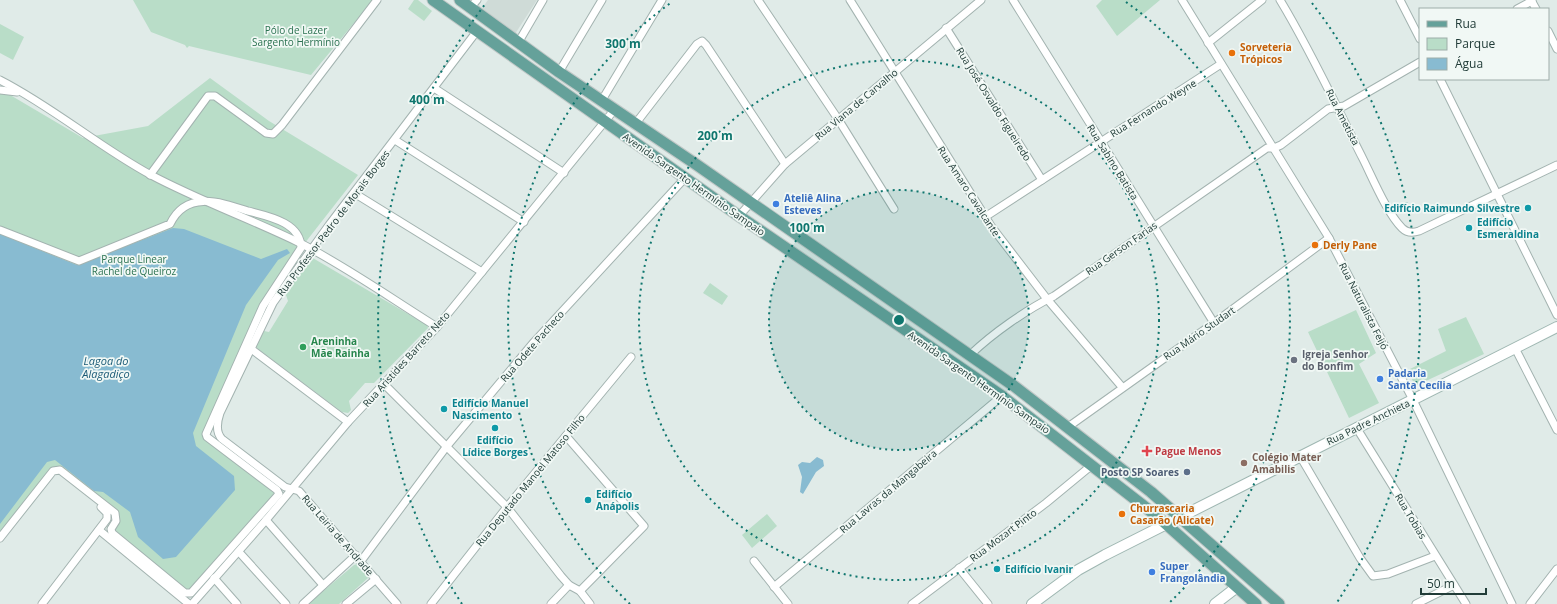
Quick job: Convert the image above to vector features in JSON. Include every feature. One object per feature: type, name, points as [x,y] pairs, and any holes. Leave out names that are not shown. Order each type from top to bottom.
[{"type":"main road","name":"Avenida Sargento Hermínio Sampaio","points":[[433,0],[739,216],[1002,396],[1166,524],[1256,604]]},
{"type":"main road","name":"Avenida Sargento Hermínio Sampaio","points":[[460,0],[473,4],[518,43],[751,202],[970,355],[1068,427],[1180,517],[1279,604]]},
{"type":"street","points":[[150,174],[208,96],[215,96],[266,133],[273,134],[282,125],[377,0]]},
{"type":"street","points":[[518,43],[543,0]]},
{"type":"street","points":[[559,72],[602,0]]},
{"type":"street","points":[[602,100],[662,0]]},
{"type":"street","points":[[758,0],[838,119],[894,209]]},
{"type":"street","name":"Rua Amaro Cavalcante","points":[[850,0],[984,217],[1047,299],[1122,387]]},
{"type":"street","name":"Rua Viana de Carvalho","points":[[739,216],[785,164],[981,0]]},
{"type":"street","name":"Rua Sabino Batista","points":[[1013,0],[1214,323]]},
{"type":"street","name":"Rua Naturalista Feijó","points":[[1182,0],[1329,238],[1413,400],[1512,604]]},
{"type":"street","points":[[1208,43],[1262,0]]},
{"type":"street","name":"Rua Ametista","points":[[1280,0],[1315,62],[1392,214],[1398,223],[1408,232],[1419,231],[1498,195]]},
{"type":"street","points":[[1400,0],[1419,37]]},
{"type":"street","points":[[1519,8],[1531,1]]},
{"type":"street","name":"Rua José Osvaldo Figueiredo","points":[[946,28],[1042,180]]},
{"type":"street","name":"Rua Professor Pedro de Morais Borges","points":[[218,431],[217,425],[220,413],[250,348],[274,303],[311,249],[477,31]]},
{"type":"street","points":[[1549,33],[1557,49]]},
{"type":"street","points":[[636,123],[700,41],[706,44],[785,164]]},
{"type":"street","name":"Rua Gerson Farias","points":[[970,355],[982,344],[1267,148],[1274,148],[1281,145],[1321,113],[1336,106],[1344,106],[1419,63]]},
{"type":"street","name":"Rua Fernando Weyne","points":[[984,217],[1100,141],[1222,64]]},
{"type":"street","points":[[0,80],[22,92],[126,161],[206,202],[249,219],[311,249],[437,327]]},
{"type":"street","points":[[1440,80],[1557,316]]},
{"type":"street","points":[[434,88],[564,173]]},
{"type":"street","points":[[0,90],[22,92]]},
{"type":"street","name":"Rua Aristides Barreto Neto","points":[[193,603],[293,489],[348,422],[437,327],[615,109]]},
{"type":"street","points":[[395,140],[524,222]]},
{"type":"street","points":[[1498,195],[1557,165]]},
{"type":"street","name":"Rua Odete Pacheco","points":[[303,604],[323,585],[359,558],[447,446],[534,342],[685,178]]},
{"type":"street","points":[[354,193],[482,272]]},
{"type":"street","points":[[0,230],[79,261],[170,224],[175,214],[181,208],[200,202],[217,201],[281,220],[292,228],[301,244],[298,253],[263,306],[206,434],[207,437],[277,490],[279,494],[191,593],[185,593],[112,533],[111,529],[116,521],[114,513],[60,470],[53,471],[0,538]]},
{"type":"street","name":"Rua Mário Studart","points":[[1068,427],[1122,387],[1214,323],[1329,238]]},
{"type":"street","name":"Rua Padre Anchieta","points":[[1032,604],[1078,570],[1300,456],[1557,327]]},
{"type":"street","points":[[250,348],[348,422]]},
{"type":"street","points":[[1515,348],[1557,430]]},
{"type":"street","name":"Rua Deputado Manoel Matoso Filho","points":[[431,604],[507,506],[631,356]]},
{"type":"street","points":[[384,384],[507,506],[570,584],[580,591],[590,604]]},
{"type":"street","name":"Rua Lavras da Mangabeira","points":[[774,586],[1002,396]]},
{"type":"street","name":"Rua Tobias","points":[[1356,428],[1466,604]]},
{"type":"street","name":"Rua Leiria de Andrade","points":[[218,431],[222,439],[285,487],[299,491],[359,558],[397,604]]},
{"type":"street","points":[[566,436],[644,526],[580,591]]},
{"type":"street","points":[[1300,456],[1360,558],[1373,576],[1388,574],[1435,556]]},
{"type":"street","name":"Rua Mozart Pinto","points":[[912,604],[1046,503],[1092,465]]},
{"type":"street","points":[[0,546],[49,481],[57,475],[63,476],[107,513],[107,519],[42,604]]},
{"type":"street","points":[[266,520],[323,585]]},
{"type":"street","points":[[98,530],[193,603]]},
{"type":"street","points":[[239,552],[286,604]]},
{"type":"street","points":[[754,562],[788,604]]},
{"type":"street","points":[[959,568],[988,604]]},
{"type":"street","points":[[1530,604],[1557,569]]},
{"type":"street","points":[[214,578],[237,604]]},
{"type":"street","points":[[346,604],[376,579]]},
{"type":"street","points":[[551,604],[570,584]]},
{"type":"street","points":[[1416,604],[1454,585]]},
{"type":"street","points":[[1216,604],[1237,588]]},
{"type":"shaded area","points":[[488,0],[537,0],[515,34],[482,8]]},
{"type":"green space","name":"Pólo de Lazer Sargento Hermínio","points":[[133,0],[373,0],[311,75],[189,46],[187,48],[185,45],[151,32]]},
{"type":"green space","points":[[414,0],[418,0],[432,11],[424,21],[408,9]]},
{"type":"green space","points":[[1102,0],[1160,0],[1117,36],[1096,6]]},
{"type":"green space","points":[[0,24],[24,37],[13,60],[0,53]]},
{"type":"green space","name":"Parque Linear Rachel de Queiroz","points":[[210,78],[269,121],[358,175],[301,248],[271,291],[206,434],[279,494],[189,594],[112,533],[115,515],[57,469],[0,538],[0,89],[83,138],[148,126]]},
{"type":"green space","points":[[311,257],[427,325],[428,328],[374,383],[365,383],[349,401],[351,410],[348,413],[342,412],[256,346],[264,331],[269,332],[288,301],[285,292],[307,259]]},
{"type":"green space","points":[[710,283],[728,296],[722,305],[703,293]]},
{"type":"green space","points":[[1356,310],[1376,353],[1359,364],[1379,403],[1349,418],[1308,332]]},
{"type":"green space","points":[[1466,317],[1484,354],[1415,386],[1408,370],[1446,351],[1438,329]]},
{"type":"green space","points":[[767,514],[777,526],[752,548],[742,535]]},
{"type":"green space","points":[[357,564],[368,576],[368,578],[339,604],[308,604],[354,565]]},
{"type":"water","name":"Lagoa do Alagadiço","points":[[173,228],[184,229],[261,259],[287,249],[290,253],[278,260],[246,305],[193,433],[196,446],[234,476],[235,490],[176,557],[163,559],[138,537],[130,512],[103,492],[94,491],[55,460],[47,462],[0,524],[0,234],[77,265]]},
{"type":"water","points":[[817,457],[823,460],[824,466],[816,472],[803,494],[800,492],[802,477],[798,465],[802,462],[810,463]]},
{"type":"place","name":"Sorveteria Trópicos","points":[[1232,53]]},
{"type":"place","name":"Ateliê Alina Esteves","points":[[776,204]]},
{"type":"place","name":"Edifício Raimundo Silvestre","points":[[1528,208]]},
{"type":"place","name":"Edifício Esmeraldina","points":[[1469,228]]},
{"type":"place","name":"Derly Pane","points":[[1315,245]]},
{"type":"place","name":"Areninha Mãe Rainha","points":[[303,347]]},
{"type":"place","name":"Igreja Senhor do Bonfim","points":[[1294,360]]},
{"type":"place","name":"Padaria Santa Cecília","points":[[1380,379]]},
{"type":"place","name":"Edifício Manuel Nascimento","points":[[444,409]]},
{"type":"place","name":"Edifício Lídice Borges","points":[[495,428]]},
{"type":"place","name":"Pague Menos","points":[[1147,451]]},
{"type":"place","name":"Colégio Mater Amabilis","points":[[1244,463]]},
{"type":"place","name":"Posto SP Soares","points":[[1187,472]]},
{"type":"place","name":"Edifício Anápolis","points":[[588,500]]},
{"type":"place","name":"Churrascaria Casarão (Alicate)","points":[[1122,514]]},
{"type":"place","name":"Edifício Ivanir","points":[[997,569]]},
{"type":"place","name":"Super Frangolândia","points":[[1152,572]]}]
